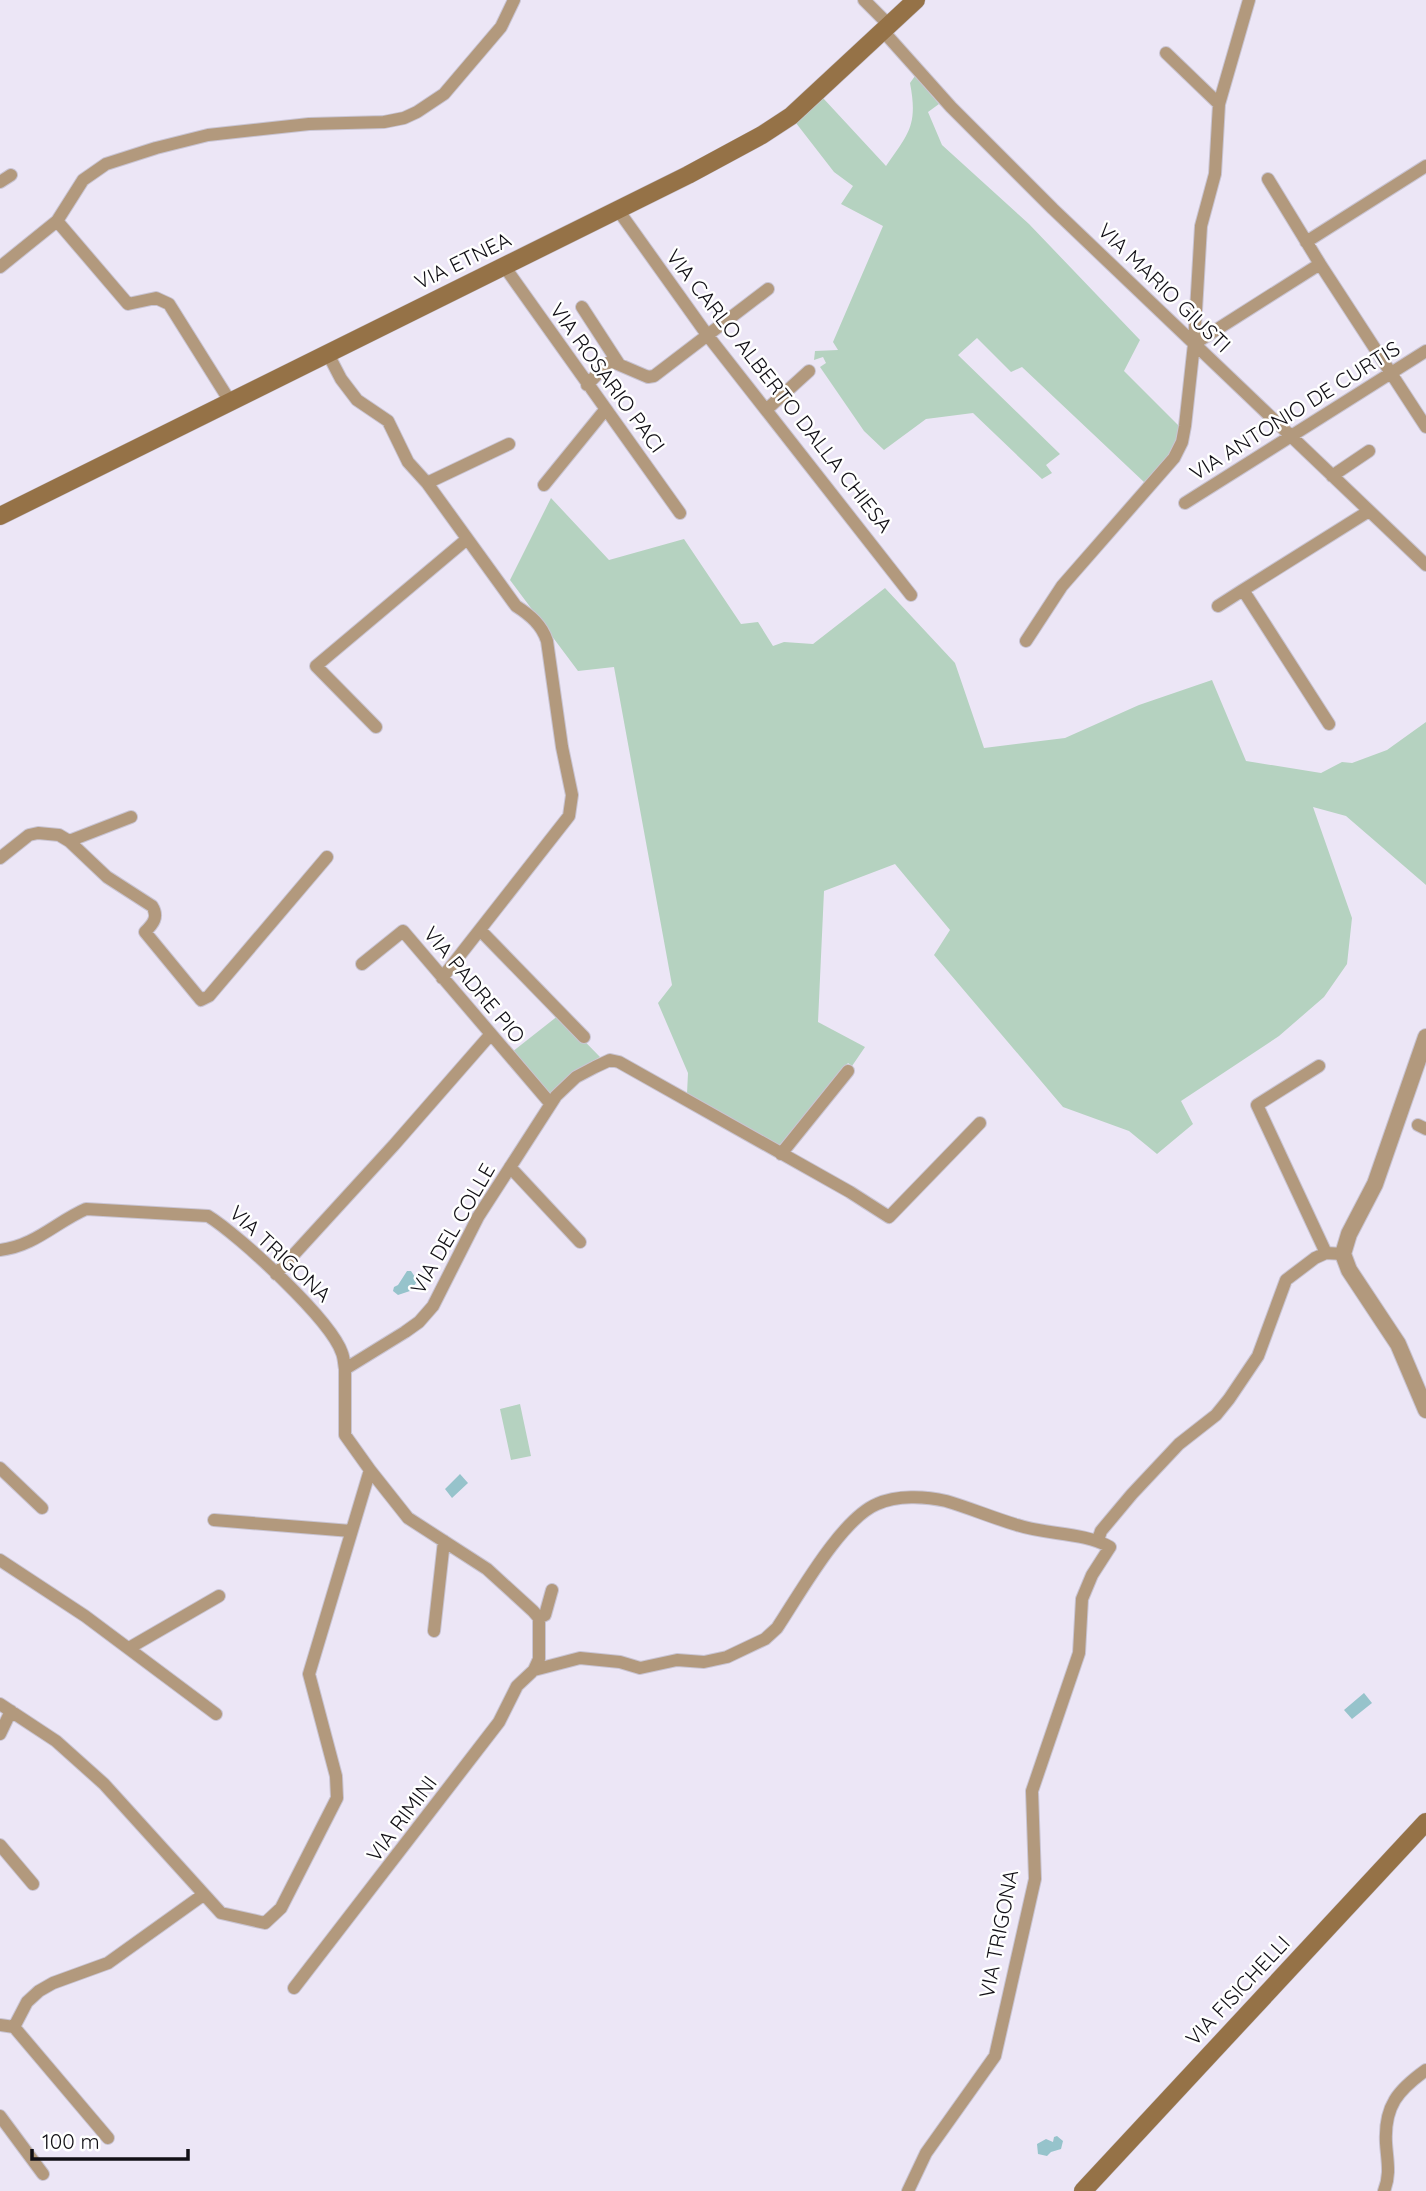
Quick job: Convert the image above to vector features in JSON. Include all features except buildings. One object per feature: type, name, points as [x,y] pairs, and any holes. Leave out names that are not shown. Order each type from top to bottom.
[{"type":"main road","name":"VIA ETNEA","points":[[0,516],[742,146],[791,116],[916,0]]},
{"type":"main road","name":"VIA FISICHELLI","points":[[1083,2191],[1426,1822]]},
{"type":"street","points":[[0,267],[57,221],[86,177],[106,164],[208,135],[309,124],[384,122],[417,112],[444,94],[501,27],[514,0]]},
{"type":"street","points":[[1026,641],[1062,586],[1174,458],[1182,442],[1194,344],[1201,226],[1215,174],[1219,104],[1249,0]]},
{"type":"street","name":"VIA MARIO GIUSTI","points":[[867,1],[951,107],[1426,565]]},
{"type":"street","points":[[1166,53],[1219,104]]},
{"type":"street","points":[[1307,242],[1426,166]]},
{"type":"street","points":[[1268,179],[1426,428]]},
{"type":"street","name":"VIA CARLO ALBERTO DALLA CHIESA","points":[[618,210],[708,336],[911,595]]},
{"type":"street","points":[[57,221],[128,304],[156,298],[169,304],[230,403]]},
{"type":"street","points":[[1194,344],[1320,264]]},
{"type":"street","name":"VIA ROSARIO PACI","points":[[503,266],[680,513]]},
{"type":"street","points":[[587,385],[608,363],[619,364],[648,377],[654,376],[768,289]]},
{"type":"street","points":[[582,307],[619,364]]},
{"type":"street","name":"VIA ANTONIO DE CURTIS","points":[[1185,503],[1426,351]]},
{"type":"street","points":[[328,354],[341,379],[357,400],[388,421],[408,462],[427,483],[516,606],[531,616],[544,633],[572,795],[569,816],[442,978]]},
{"type":"street","points":[[766,410],[809,371]]},
{"type":"street","points":[[544,485],[605,410]]},
{"type":"street","points":[[427,483],[509,444]]},
{"type":"street","points":[[1332,476],[1370,451]]},
{"type":"street","points":[[1218,606],[1369,511]]},
{"type":"street","points":[[376,727],[316,666],[467,539]]},
{"type":"street","points":[[1243,590],[1329,724]]},
{"type":"street","points":[[69,841],[131,817]]},
{"type":"street","points":[[0,858],[29,835],[48,834],[69,841],[107,877],[152,906],[155,920],[145,932],[201,1000],[209,996],[327,857]]},
{"type":"street","points":[[480,930],[584,1037]]},
{"type":"street","name":"VIA PADRE PIO","points":[[362,964],[403,932],[550,1103]]},
{"type":"street","points":[[276,1274],[491,1034]]},
{"type":"street","points":[[534,1670],[580,1658],[620,1662],[640,1668],[677,1660],[704,1662],[727,1657],[765,1639],[777,1628],[842,1533],[862,1513],[877,1504],[895,1499],[926,1498],[945,1501],[1037,1532],[1098,1541],[1101,1531],[1132,1494],[1179,1444],[1216,1415],[1229,1399],[1258,1356],[1286,1280],[1315,1258],[1334,1254],[1349,1234],[1375,1184],[1426,1037]]},
{"type":"street","name":"VIA DEL COLLE","points":[[345,1369],[419,1322],[433,1306],[478,1217],[550,1103],[576,1077],[610,1060],[619,1062],[850,1192],[888,1217],[980,1123]]},
{"type":"street","points":[[1319,1066],[1257,1105],[1334,1254],[1349,1270],[1398,1344],[1426,1410]]},
{"type":"street","points":[[781,1154],[848,1070]]},
{"type":"street","points":[[510,1167],[580,1242]]},
{"type":"street","name":"VIA TRIGONA","points":[[0,1250],[36,1240],[86,1209],[208,1216],[222,1225],[276,1274],[316,1315],[342,1352],[345,1369]]},
{"type":"street","points":[[345,1369],[345,1434],[408,1518],[493,1574],[539,1618],[540,1649],[534,1670]]},
{"type":"street","points":[[0,1468],[42,1508]]},
{"type":"street","points":[[0,1734],[6,1708],[56,1741],[104,1784],[221,1913],[265,1923],[276,1915],[337,1798],[336,1776],[309,1674],[370,1470]]},
{"type":"street","points":[[214,1520],[351,1531]]},
{"type":"street","points":[[434,1631],[444,1541]]},
{"type":"street","name":"VIA TRIGONA","points":[[908,2191],[926,2153],[995,2056],[1035,1879],[1032,1791],[1079,1653],[1082,1599],[1092,1575],[1110,1547],[1098,1541]]},
{"type":"street","points":[[0,1560],[129,1648],[211,1710]]},
{"type":"street","points":[[539,1618],[545,1615],[552,1590]]},
{"type":"street","points":[[129,1648],[219,1596]]},
{"type":"street","name":"VIA RIMINI","points":[[294,1988],[499,1722],[517,1686],[534,1670]]},
{"type":"street","points":[[0,1845],[33,1884]]},
{"type":"street","points":[[14,2027],[27,2002],[39,1991],[52,1983],[108,1963],[203,1895]]},
{"type":"street","points":[[0,2025],[14,2027],[108,2138]]},
{"type":"street","points":[[1384,2191],[1389,2170],[1386,2142],[1390,2111],[1399,2091],[1426,2070]]},
{"type":"street","points":[[0,2116],[43,2174]]},
{"type":"green space","points":[[915,76],[939,104],[928,112],[942,145],[1029,224],[1140,340],[1124,371],[1183,430],[1180,442],[1145,483],[1022,367],[1011,372],[977,338],[958,355],[1060,454],[1046,465],[1052,473],[1042,479],[973,413],[926,419],[884,450],[864,431],[820,367],[826,363],[823,357],[814,360],[815,351],[838,350],[833,342],[883,226],[841,204],[853,186],[834,172],[796,123],[823,98],[886,166],[910,128],[913,109],[910,83]]},
{"type":"green space","points":[[551,498],[609,560],[684,539],[741,624],[758,622],[773,646],[784,642],[813,644],[885,588],[955,663],[984,748],[1065,738],[1139,705],[1212,680],[1246,761],[1321,773],[1342,762],[1352,763],[1387,750],[1426,722],[1426,885],[1346,816],[1313,807],[1352,918],[1347,964],[1324,997],[1279,1036],[1181,1101],[1193,1124],[1157,1154],[1129,1131],[1063,1107],[934,955],[950,930],[895,864],[824,891],[818,1022],[865,1047],[852,1066],[848,1063],[778,1147],[687,1094],[688,1073],[658,1003],[672,985],[614,667],[578,671],[510,580]]},
{"type":"green space","points":[[559,1015],[600,1057],[577,1070],[549,1096],[512,1052]]},
{"type":"green space","points":[[520,1404],[531,1456],[511,1460],[500,1409]]},
{"type":"water","points":[[407,1271],[411,1271],[416,1283],[410,1291],[398,1295],[393,1291],[394,1287]]},
{"type":"water","points":[[460,1474],[468,1483],[452,1498],[445,1489]]},
{"type":"water","points":[[1364,1693],[1372,1703],[1352,1719],[1344,1710]]},
{"type":"water","points":[[1057,2136],[1063,2141],[1061,2149],[1047,2156],[1038,2154],[1037,2144],[1046,2139],[1053,2142]]}]
